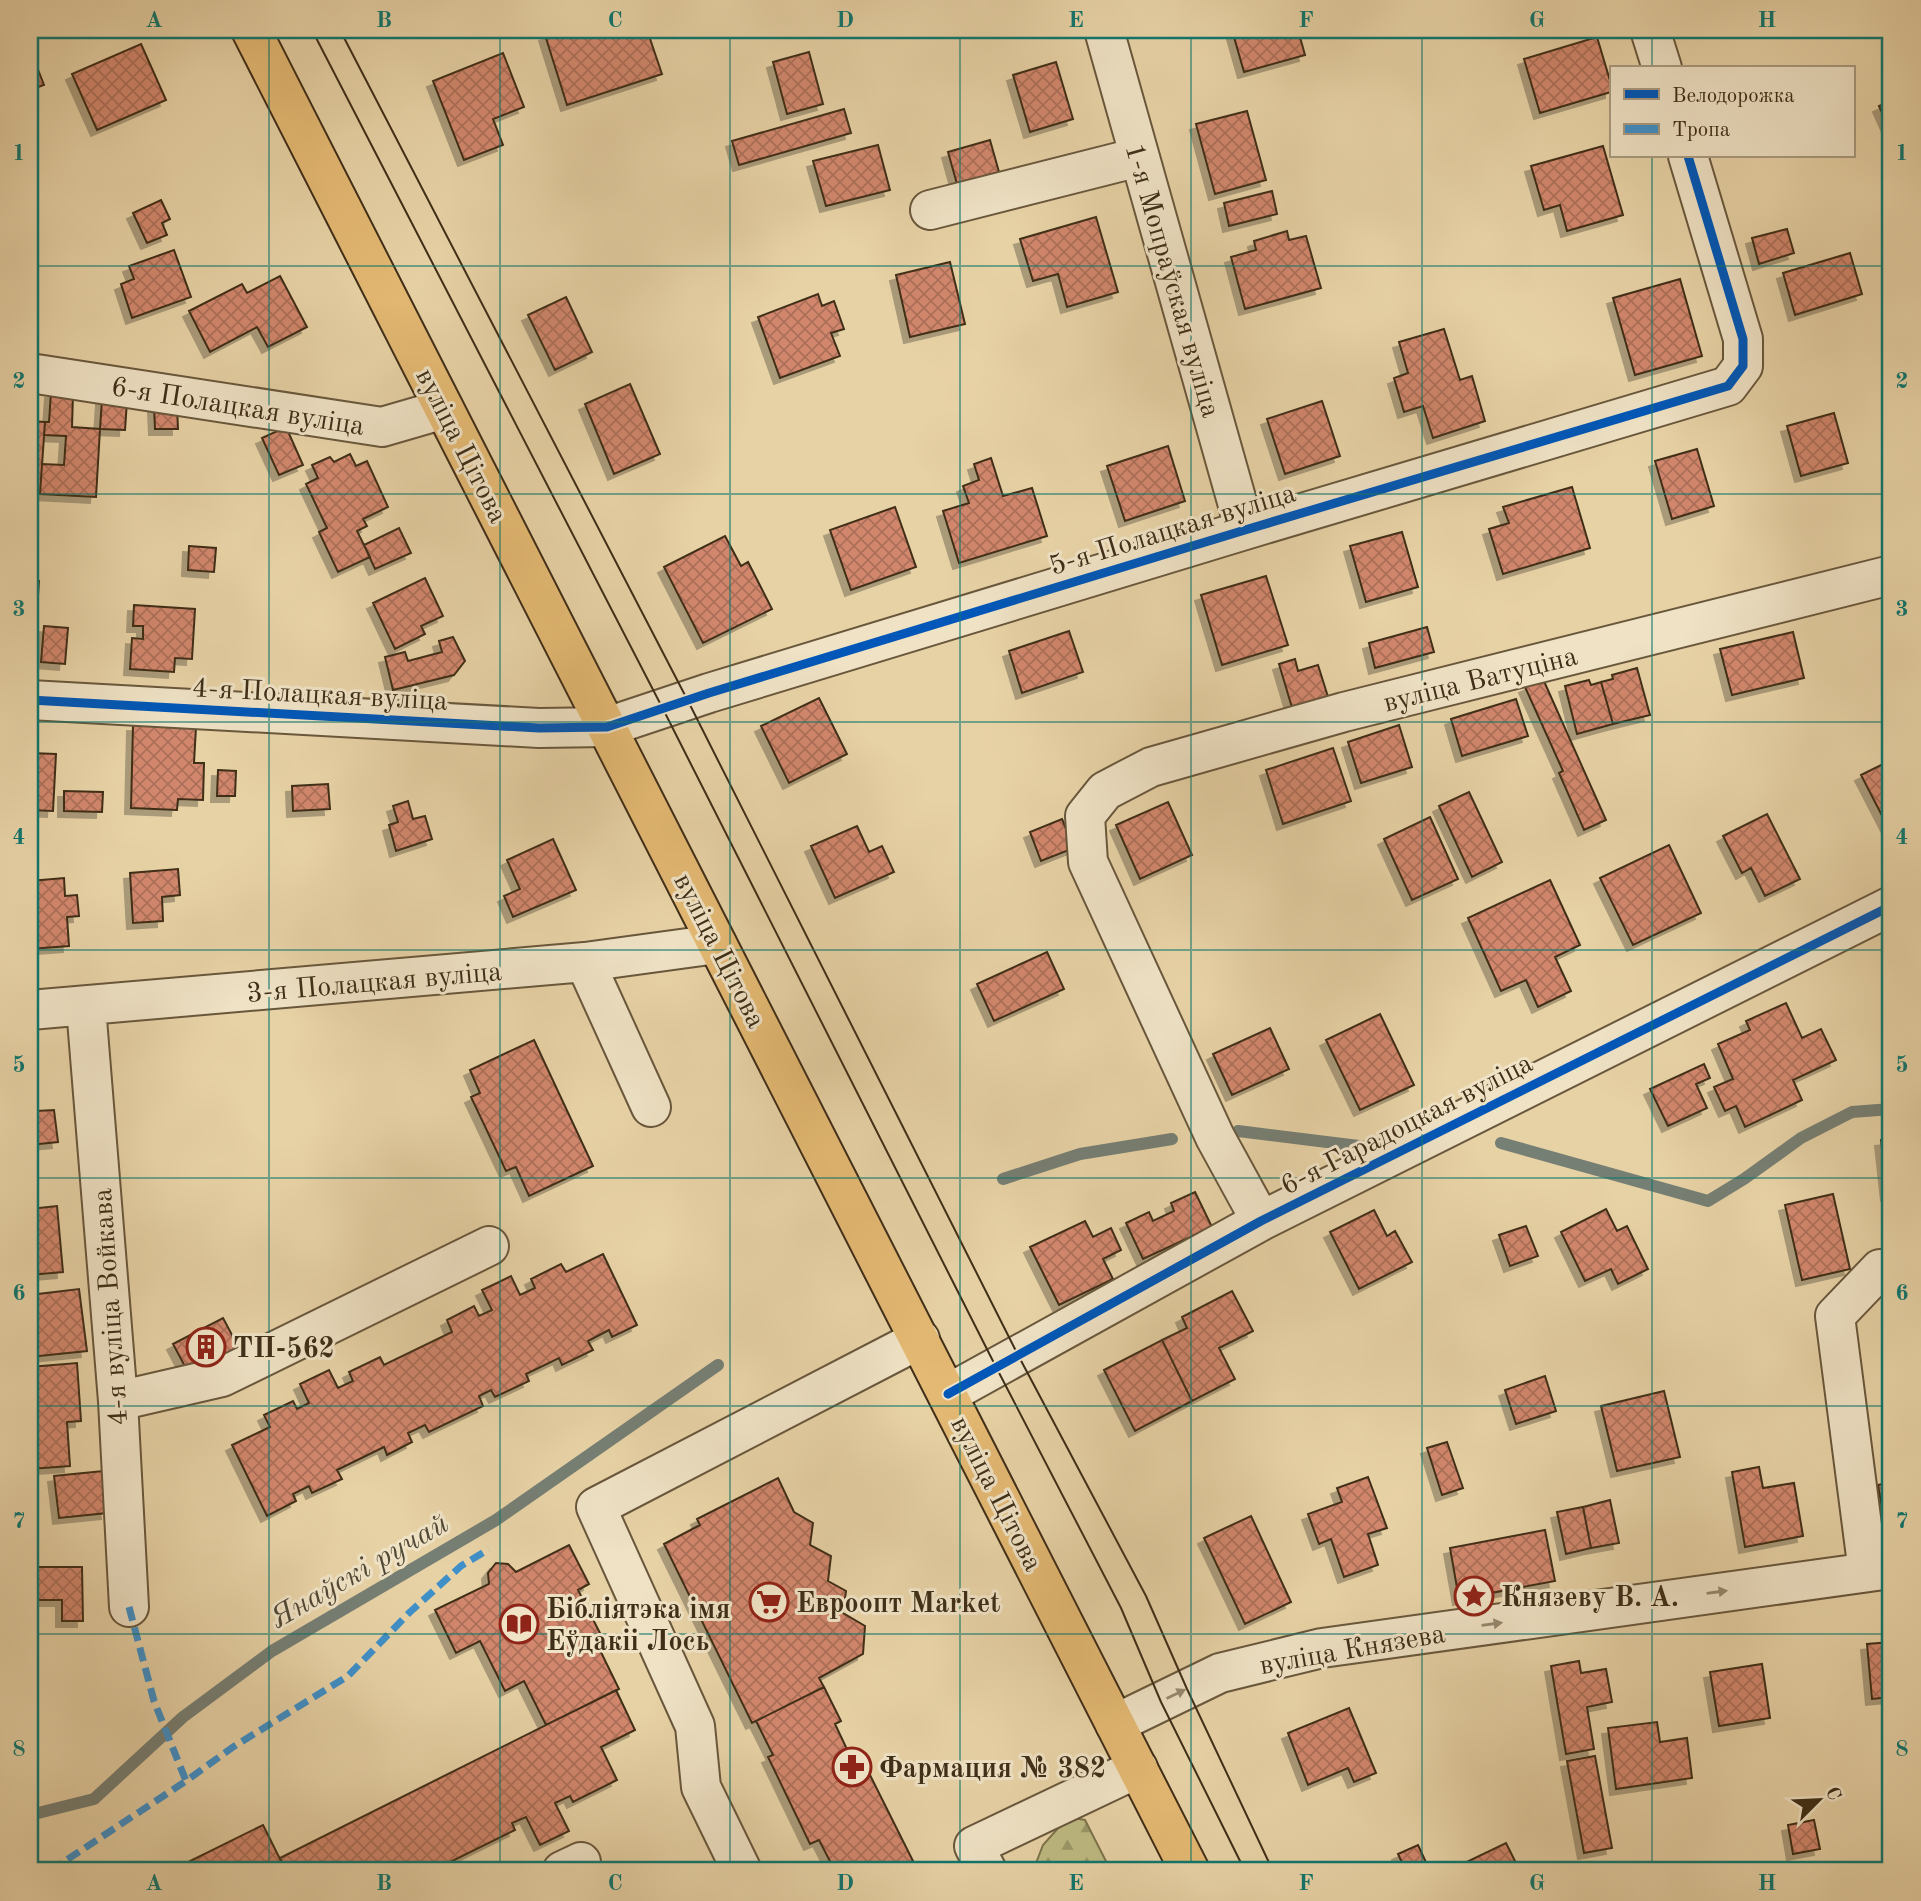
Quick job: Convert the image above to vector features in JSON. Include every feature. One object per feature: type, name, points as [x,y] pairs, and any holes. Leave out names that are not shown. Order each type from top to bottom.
[{"type":"main road","name":"вуліца Цітова","points":[[257,31],[444,409],[1189,1871]]},
{"type":"street","name":"1-я Мопраўская вуліца","points":[[1104,30],[1245,530]]},
{"type":"street","points":[[1650,30],[1661,66]]},
{"type":"street","points":[[930,210],[1139,157]]},
{"type":"street","name":"5-я Полацкая вуліца","points":[[607,727],[709,693],[1728,386],[1743,366],[1743,339],[1689,158]]},
{"type":"street","name":"6-я Полацкая вуліца","points":[[30,373],[382,428],[444,409]]},
{"type":"street","name":"вуліца Ватуціна","points":[[1261,1221],[1215,1137],[1088,862],[1085,816],[1105,791],[1151,767],[1344,712],[1891,575]]},
{"type":"street","name":"4-я Полацкая вуліца","points":[[30,700],[539,728],[607,727]]},
{"type":"street","name":"6-я Гарадоцкая вуліца","points":[[948,1394],[1261,1221],[1891,906]]},
{"type":"street","name":"3-я Полацкая вуліца","points":[[30,1010],[585,962],[717,944]]},
{"type":"street","points":[[585,962],[651,1107]]},
{"type":"street","name":"4-я вуліца Войкава","points":[[86,1007],[118,1401],[129,1607]]},
{"type":"street","points":[[118,1401],[222,1377],[489,1246]]},
{"type":"street","points":[[1880,1269],[1835,1316],[1880,1570]]},
{"type":"street","points":[[742,1871],[701,1787],[695,1726],[596,1507],[919,1339]]},
{"type":"street","name":"вуліца Князева","points":[[1115,1724],[1220,1673],[1322,1648],[1880,1570]]},
{"type":"street","points":[[986,1871],[974,1846],[1138,1768]]},
{"type":"green space","points":[[1068,1817],[1085,1820],[1111,1871],[1033,1871],[1043,1845]]},
{"type":"building","points":[[561,30],[647,30],[662,74],[567,105],[545,35]]},
{"type":"building","points":[[1232,30],[1298,30],[1305,55],[1244,72]]},
{"type":"building","points":[[1597,37],[1610,81],[1610,92],[1540,113],[1524,59]]},
{"type":"building","points":[[141,44],[166,100],[97,130],[72,74]]},
{"type":"building","points":[[809,52],[823,104],[787,114],[773,62]]},
{"type":"building","points":[[503,53],[524,107],[493,119],[503,145],[464,160],[433,81]]},
{"type":"building","points":[[35,62],[44,85],[30,90],[30,65]]},
{"type":"building","points":[[1056,62],[1073,119],[1030,132],[1013,75]]},
{"type":"building","points":[[1891,101],[1891,133],[1879,106]]},
{"type":"building","points":[[844,109],[851,133],[739,165],[732,141]]},
{"type":"building","points":[[1247,111],[1266,180],[1215,194],[1196,124]]},
{"type":"building","points":[[990,140],[999,172],[957,184],[948,152]]},
{"type":"building","points":[[878,145],[890,190],[826,206],[813,161]]},
{"type":"building","points":[[1603,146],[1623,215],[1567,231],[1560,205],[1544,210],[1531,166]]},
{"type":"building","points":[[1272,191],[1277,214],[1229,226],[1224,203]]},
{"type":"building","points":[[161,200],[170,219],[162,223],[167,235],[147,243],[133,213]]},
{"type":"building","points":[[1096,217],[1118,292],[1067,307],[1058,274],[1033,281],[1020,239]]},
{"type":"building","points":[[1787,229],[1794,253],[1759,264],[1752,238]]},
{"type":"building","points":[[1287,231],[1289,240],[1306,236],[1321,288],[1245,309],[1231,257],[1256,250],[1254,241]]},
{"type":"building","points":[[174,250],[191,297],[132,318],[121,284],[134,279],[129,266]]},
{"type":"building","points":[[1850,253],[1862,294],[1795,315],[1783,273]]},
{"type":"building","points":[[950,262],[965,324],[910,337],[896,275]]},
{"type":"building","points":[[280,276],[307,327],[268,347],[257,327],[210,352],[189,311],[242,284],[247,293]]},
{"type":"building","points":[[1680,279],[1702,356],[1635,375],[1613,298]]},
{"type":"building","points":[[818,294],[822,306],[834,301],[844,329],[831,333],[840,356],[780,378],[758,317]]},
{"type":"building","points":[[566,297],[592,352],[555,370],[528,315]]},
{"type":"building","points":[[1444,329],[1460,380],[1472,376],[1485,421],[1433,438],[1423,406],[1404,412],[1394,378],[1408,373],[1399,342]]},
{"type":"building","points":[[630,384],[660,454],[614,474],[585,404]]},
{"type":"building","points":[[51,392],[73,393],[72,427],[100,429],[96,497],[40,494],[42,464],[64,465],[66,436],[44,435],[45,422],[49,422]]},
{"type":"building","points":[[102,399],[127,401],[125,430],[100,429]]},
{"type":"building","points":[[1322,401],[1340,456],[1285,474],[1267,419]]},
{"type":"building","points":[[177,406],[178,429],[155,429],[154,407]]},
{"type":"building","points":[[1834,413],[1848,463],[1801,476],[1787,426]]},
{"type":"building","points":[[30,421],[45,422],[40,494],[30,494]]},
{"type":"building","points":[[286,427],[303,465],[279,475],[262,438]]},
{"type":"building","points":[[1168,446],[1185,501],[1125,521],[1107,466]]},
{"type":"building","points":[[1697,449],[1714,506],[1672,519],[1655,461]]},
{"type":"building","points":[[350,454],[356,466],[367,461],[388,507],[363,519],[367,526],[357,531],[370,557],[338,572],[319,532],[327,528],[306,484],[318,478],[312,465],[330,457],[334,462]]},
{"type":"building","points":[[991,458],[1003,496],[1032,488],[1047,536],[959,563],[943,511],[969,503],[963,486],[979,480],[974,464]]},
{"type":"building","points":[[1572,487],[1590,548],[1503,574],[1489,529],[1509,523],[1503,507]]},
{"type":"building","points":[[895,507],[916,567],[851,590],[830,530]]},
{"type":"building","points":[[399,528],[411,553],[375,569],[364,545]]},
{"type":"building","points":[[1402,532],[1418,587],[1366,602],[1350,546]]},
{"type":"building","points":[[725,536],[741,566],[748,562],[772,609],[703,643],[664,567]]},
{"type":"building","points":[[189,546],[216,548],[214,572],[188,570]]},
{"type":"building","points":[[1266,576],[1288,645],[1222,665],[1201,595]]},
{"type":"building","points":[[425,578],[443,616],[421,626],[425,634],[395,649],[373,603]]},
{"type":"building","points":[[30,581],[39,581],[35,638],[30,638]]},
{"type":"building","points":[[134,605],[195,609],[192,659],[175,658],[174,672],[130,669],[132,638],[143,639],[143,626],[133,626]]},
{"type":"building","points":[[44,626],[68,628],[65,664],[41,662]]},
{"type":"building","points":[[1427,627],[1434,652],[1375,668],[1369,643]]},
{"type":"building","points":[[1069,631],[1083,672],[1022,693],[1009,651]]},
{"type":"building","points":[[1793,632],[1804,678],[1732,695],[1720,649]]},
{"type":"building","points":[[453,637],[465,661],[454,675],[393,690],[385,657],[405,652],[408,661],[442,652],[439,641]]},
{"type":"building","points":[[1295,659],[1298,671],[1318,665],[1329,700],[1293,711],[1279,664]]},
{"type":"building","points":[[1637,668],[1650,715],[1613,724],[1601,682],[1613,679],[1612,675]]},
{"type":"building","points":[[1543,679],[1606,820],[1584,830],[1559,773],[1563,771],[1525,687]]},
{"type":"building","points":[[1589,680],[1591,685],[1601,682],[1613,724],[1577,734],[1565,686]]},
{"type":"building","points":[[819,698],[847,754],[789,783],[761,726]]},
{"type":"building","points":[[1516,699],[1528,736],[1462,756],[1451,719]]},
{"type":"building","points":[[133,725],[196,727],[194,763],[204,763],[203,800],[178,799],[177,810],[131,808]]},
{"type":"building","points":[[1399,725],[1412,767],[1361,783],[1348,742]]},
{"type":"building","points":[[1333,748],[1351,801],[1283,824],[1266,770]]},
{"type":"building","points":[[30,753],[56,754],[53,811],[30,810]]},
{"type":"building","points":[[1891,760],[1891,833],[1861,775]]},
{"type":"building","points":[[218,770],[236,771],[235,796],[217,796]]},
{"type":"building","points":[[328,784],[330,809],[293,811],[292,786]]},
{"type":"building","points":[[64,791],[103,792],[102,812],[64,811]]},
{"type":"building","points":[[1469,792],[1502,862],[1472,877],[1439,806]]},
{"type":"building","points":[[408,801],[413,819],[425,816],[432,839],[396,851],[389,825],[398,822],[393,806]]},
{"type":"building","points":[[1168,802],[1192,855],[1140,879],[1116,825]]},
{"type":"building","points":[[1767,814],[1800,879],[1765,896],[1751,868],[1742,873],[1723,836]]},
{"type":"building","points":[[1430,817],[1458,879],[1412,900],[1384,839]]},
{"type":"building","points":[[1062,819],[1074,848],[1041,861],[1030,832]]},
{"type":"building","points":[[857,826],[869,852],[882,846],[894,872],[835,898],[811,846]]},
{"type":"building","points":[[553,839],[576,890],[513,917],[504,896],[520,889],[507,860]]},
{"type":"building","points":[[1669,845],[1701,913],[1633,945],[1600,878]]},
{"type":"building","points":[[178,869],[180,895],[162,897],[163,921],[133,923],[130,873]]},
{"type":"building","points":[[64,878],[65,896],[77,895],[79,916],[67,917],[69,946],[30,949],[30,881]]},
{"type":"building","points":[[1550,880],[1580,945],[1555,957],[1571,991],[1538,1007],[1526,980],[1501,991],[1468,918]]},
{"type":"building","points":[[1047,952],[1064,989],[994,1021],[977,984]]},
{"type":"building","points":[[1786,1003],[1802,1038],[1821,1029],[1836,1060],[1793,1080],[1802,1100],[1745,1127],[1736,1106],[1725,1111],[1714,1087],[1733,1079],[1718,1044],[1750,1030],[1746,1021]]},
{"type":"building","points":[[1380,1014],[1414,1085],[1360,1110],[1326,1040]]},
{"type":"building","points":[[1270,1028],[1289,1069],[1232,1095],[1213,1054]]},
{"type":"building","points":[[534,1040],[593,1166],[529,1196],[516,1167],[506,1171],[471,1097],[480,1093],[470,1070]]},
{"type":"building","points":[[1704,1064],[1710,1078],[1696,1084],[1707,1108],[1668,1126],[1650,1089]]},
{"type":"building","points":[[30,1070],[36,1111],[54,1110],[58,1142],[30,1145]]},
{"type":"building","points":[[1891,1139],[1891,1194],[1887,1195],[1881,1140]]},
{"type":"building","points":[[1195,1192],[1212,1227],[1143,1259],[1126,1223],[1149,1212],[1153,1221],[1174,1211],[1171,1203]]},
{"type":"building","points":[[1833,1194],[1850,1269],[1802,1280],[1785,1205]]},
{"type":"building","points":[[57,1206],[63,1272],[30,1275],[30,1209]]},
{"type":"building","points":[[1606,1209],[1617,1231],[1627,1226],[1648,1269],[1618,1284],[1611,1269],[1585,1281],[1561,1232]]},
{"type":"building","points":[[1374,1210],[1387,1236],[1395,1231],[1412,1262],[1359,1289],[1330,1232]]},
{"type":"building","points":[[1085,1221],[1093,1237],[1111,1228],[1121,1250],[1103,1259],[1113,1279],[1059,1305],[1030,1247]]},
{"type":"building","points":[[1526,1226],[1538,1256],[1510,1266],[1499,1235]]},
{"type":"building","points":[[603,1254],[637,1325],[612,1337],[609,1330],[588,1341],[593,1350],[562,1365],[559,1358],[526,1374],[529,1381],[495,1397],[491,1390],[479,1396],[483,1406],[429,1432],[425,1425],[408,1433],[412,1442],[387,1455],[384,1447],[337,1470],[342,1479],[312,1493],[309,1486],[293,1494],[296,1501],[267,1516],[232,1445],[270,1427],[264,1415],[293,1401],[297,1409],[309,1403],[300,1384],[329,1370],[338,1388],[353,1381],[349,1372],[380,1357],[384,1365],[452,1332],[447,1320],[474,1306],[479,1316],[492,1310],[482,1290],[511,1276],[520,1295],[535,1288],[531,1279],[561,1264],[566,1272]]},
{"type":"building","points":[[79,1289],[87,1351],[30,1357],[30,1295]]},
{"type":"building","points":[[1232,1291],[1253,1331],[1219,1348],[1235,1379],[1192,1401],[1162,1340],[1187,1328],[1182,1317]]},
{"type":"building","name":"ТП-562","points":[[223,1318],[240,1350],[190,1376],[173,1344]]},
{"type":"building","points":[[1162,1340],[1192,1401],[1135,1431],[1104,1370]]},
{"type":"building","points":[[77,1363],[81,1421],[67,1422],[70,1466],[30,1469],[30,1367]]},
{"type":"building","points":[[1545,1376],[1556,1411],[1516,1424],[1505,1390]]},
{"type":"building","points":[[1664,1391],[1680,1457],[1617,1471],[1601,1406]]},
{"type":"building","points":[[1447,1442],[1463,1488],[1442,1495],[1427,1448]]},
{"type":"building","points":[[1759,1467],[1763,1488],[1794,1483],[1803,1536],[1745,1547],[1732,1472]]},
{"type":"building","points":[[103,1471],[107,1513],[59,1518],[54,1476]]},
{"type":"building","points":[[1368,1477],[1387,1528],[1368,1534],[1378,1565],[1344,1577],[1331,1539],[1319,1544],[1308,1514],[1342,1502],[1337,1488]]},
{"type":"building","name":"Евроопт Market","points":[[778,1478],[794,1512],[813,1523],[810,1545],[831,1556],[828,1581],[846,1591],[843,1613],[865,1626],[863,1654],[819,1678],[824,1687],[752,1723],[664,1544],[700,1525],[697,1519]]},
{"type":"building","points":[[1891,1482],[1891,1530],[1886,1531],[1878,1485]]},
{"type":"building","points":[[1610,1500],[1619,1543],[1591,1548],[1583,1507]]},
{"type":"building","points":[[1583,1507],[1591,1548],[1566,1554],[1557,1512]]},
{"type":"building","points":[[1251,1516],[1291,1602],[1245,1624],[1204,1538]]},
{"type":"building","points":[[1545,1530],[1555,1581],[1459,1599],[1450,1548]]},
{"type":"building","name":"Бібліятэка імя Еўдакіі Лось","points":[[569,1545],[589,1584],[578,1590],[603,1639],[596,1642],[619,1689],[546,1725],[524,1681],[505,1691],[480,1641],[456,1653],[435,1610],[489,1584],[488,1573],[496,1563],[508,1564],[516,1572]]},
{"type":"building","points":[[30,1567],[82,1567],[83,1621],[62,1621],[62,1600],[30,1600]]},
{"type":"building","points":[[1891,1642],[1891,1697],[1872,1699],[1867,1644]]},
{"type":"building","points":[[1579,1661],[1581,1673],[1606,1669],[1612,1702],[1587,1707],[1594,1749],[1566,1754],[1551,1666]]},
{"type":"building","points":[[1762,1664],[1770,1718],[1719,1726],[1710,1672]]},
{"type":"building","points":[[824,1687],[841,1721],[835,1724],[861,1779],[870,1775],[918,1871],[835,1871],[819,1840],[810,1844],[768,1757],[773,1755],[756,1721]]},
{"type":"building","points":[[616,1690],[635,1730],[601,1747],[617,1780],[573,1802],[570,1796],[555,1803],[569,1831],[540,1845],[526,1817],[512,1823],[515,1830],[432,1871],[286,1871],[280,1858]]},
{"type":"building","points":[[1349,1708],[1376,1773],[1354,1782],[1348,1768],[1308,1785],[1288,1733]]},
{"type":"building","points":[[1657,1722],[1660,1742],[1687,1738],[1692,1778],[1616,1789],[1608,1728]]},
{"type":"building","points":[[1595,1756],[1612,1848],[1584,1853],[1567,1761]]},
{"type":"building","points":[[1814,1820],[1820,1849],[1793,1854],[1788,1825]]},
{"type":"building","points":[[263,1825],[286,1871],[170,1871]]},
{"type":"building","points":[[1506,1843],[1520,1871],[1448,1871]]},
{"type":"building","points":[[1418,1845],[1430,1871],[1406,1871],[1398,1854]]},
{"type":"waterway","name":"Янаўскі ручай","points":[[1501,1143],[1708,1201],[1801,1138],[1852,1112],[1891,1109]]},
{"type":"waterway","name":"Янаўскі ручай","points":[[1238,1131],[1367,1147]]},
{"type":"waterway","name":"Янаўскі ручай","points":[[1003,1179],[1080,1154],[1172,1139]]},
{"type":"waterway","name":"Янаўскі ручай","points":[[30,1815],[94,1799],[183,1717],[272,1651],[496,1520],[718,1365]]},
{"type":"tram line","points":[[312,30],[663,709],[1121,1608],[1161,1702],[1245,1871]]},
{"type":"tram line","points":[[340,30],[688,701],[1018,1355],[1146,1596],[1273,1871]]},
{"type":"marked path","points":[[129,1607],[154,1701],[186,1781],[233,1747],[348,1676],[410,1612],[461,1566],[489,1549]]},
{"type":"marked path","points":[[50,1871],[186,1781]]},
{"type":"cycle path","points":[[30,700],[539,728],[607,727],[709,693],[1728,386],[1743,366],[1743,339],[1689,158]]},
{"type":"cycle path","points":[[948,1394],[1261,1221],[1891,906]]},
{"type":"place","name":"ТП-562","points":[[206,1347]]},
{"type":"place","name":"Князеву В. А.","points":[[1474,1596]]},
{"type":"place","name":"Евроопт Market","points":[[769,1602]]},
{"type":"place","name":"Бібліятэка імя Еўдакіі Лось","points":[[519,1624]]},
{"type":"place","name":"Фармация № 382","points":[[852,1767]]}]
